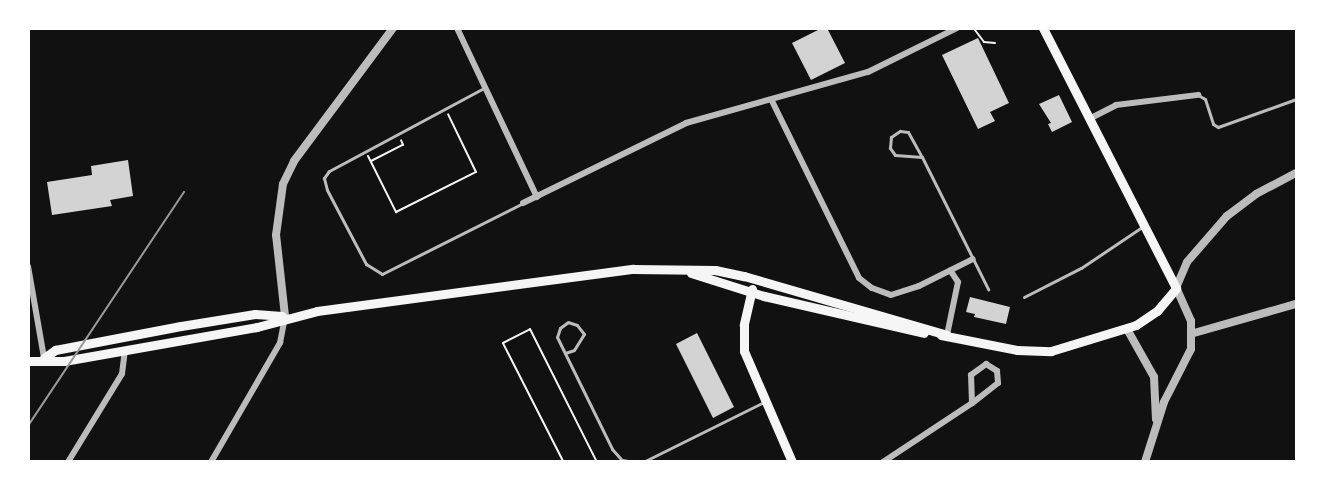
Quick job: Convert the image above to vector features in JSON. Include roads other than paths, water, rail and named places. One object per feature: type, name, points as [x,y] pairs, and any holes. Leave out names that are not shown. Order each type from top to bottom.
[{"type":"main road","points":[[689,272],[751,293],[886,326],[1036,352],[1127,329],[1157,311],[1176,288],[1043,28]]},
{"type":"main road","points":[[45,358],[55,350],[255,314],[285,316],[633,269],[689,272],[715,270],[755,278],[947,335]]},
{"type":"main road","points":[[755,278],[744,326],[744,351],[788,448],[792,462]]},
{"type":"main road","points":[[28,361],[45,358],[64,361],[257,327],[285,316]]},
{"type":"main road","points":[[788,448],[799,462]]},
{"type":"street","points":[[211,462],[280,344],[285,316],[276,228],[283,184],[294,161],[393,28]]},
{"type":"street","points":[[457,28],[483,89],[537,197]]},
{"type":"street","points":[[523,204],[686,123],[772,101],[868,72],[957,28]]},
{"type":"street","points":[[1091,118],[1116,105],[1198,95]]},
{"type":"street","points":[[772,101],[859,278],[872,288],[891,295],[973,259]]},
{"type":"street","points":[[1145,462],[1156,422],[1185,366],[1194,333],[1176,288],[1187,262],[1227,216],[1256,194],[1296,173]]},
{"type":"street","points":[[28,266],[45,358]]},
{"type":"street","points":[[947,335],[958,282],[950,270]]},
{"type":"street","points":[[1194,333],[1296,304]]},
{"type":"street","points":[[1127,329],[1138,343],[1154,377],[1156,422]]},
{"type":"street","points":[[68,462],[122,374],[125,350]]},
{"type":"street","points":[[884,462],[972,403],[997,386],[999,376],[992,367],[982,364],[973,371],[972,403]]},
{"type":"lane","points":[[483,89],[397,132],[324,178],[366,264],[377,274],[388,272],[523,204]]},
{"type":"lane","points":[[1198,95],[1205,99],[1213,123],[1220,127],[1296,99]]},
{"type":"lane","points":[[922,158],[895,155],[890,148],[891,137],[900,131],[908,132],[922,158],[988,289]]},
{"type":"lane","points":[[1024,297],[1082,268],[1144,226]]},
{"type":"lane","points":[[565,352],[573,350],[584,334],[577,325],[568,322],[560,328],[557,338],[612,449],[622,460],[635,462]]},
{"type":"lane","points":[[643,462],[766,401]]},
{"type":"tram line","points":[[28,426],[184,192]]}]
